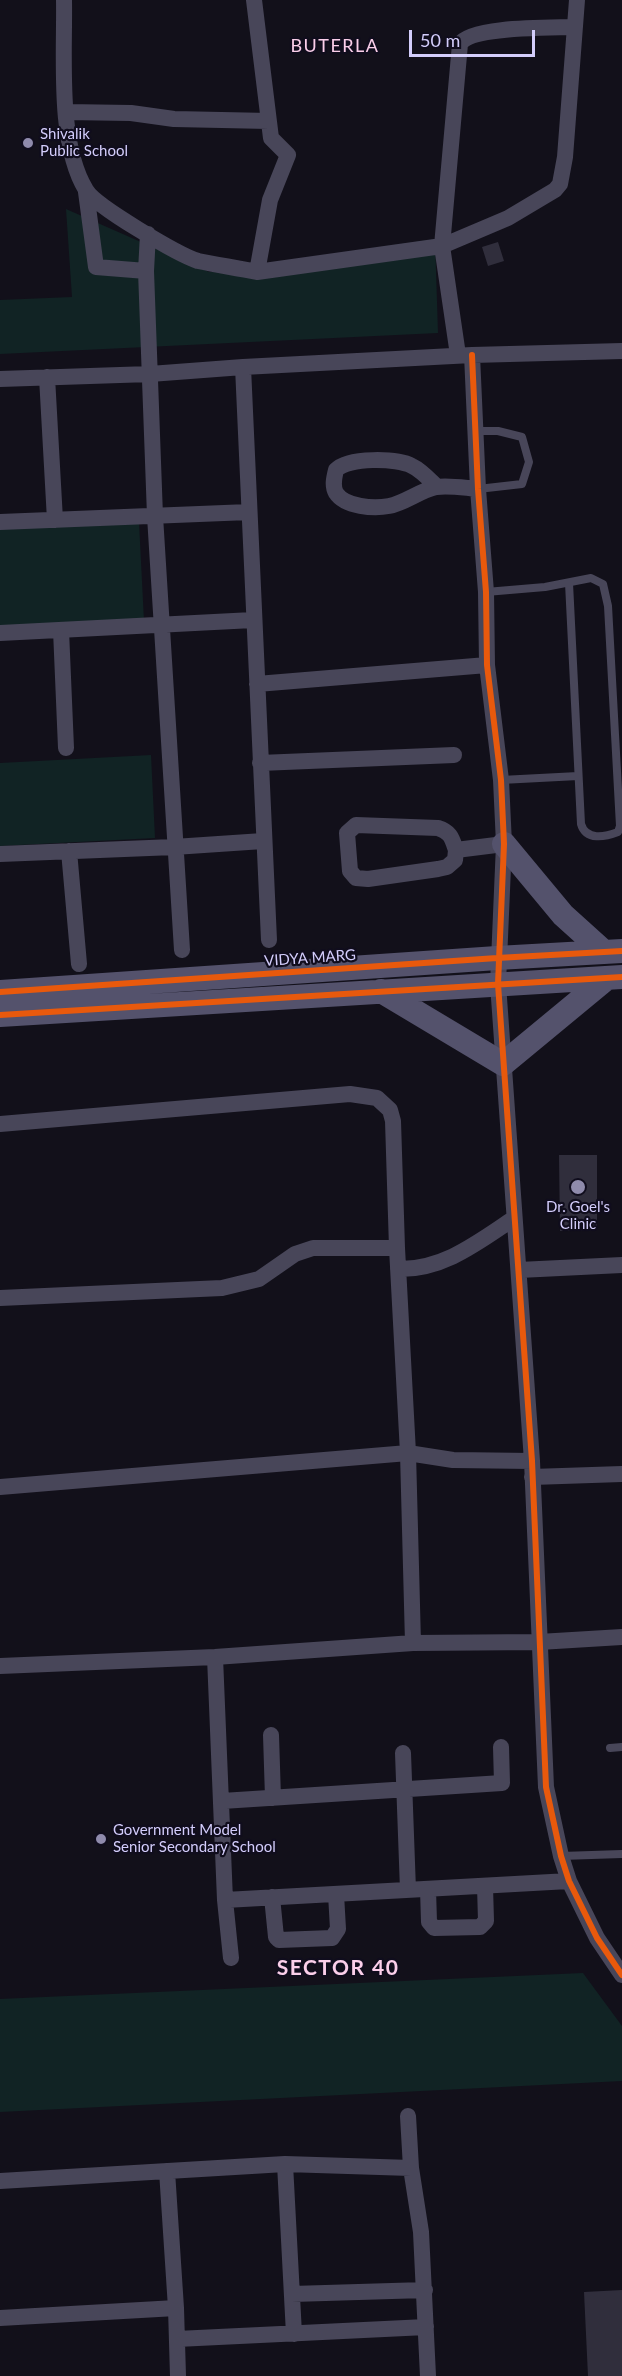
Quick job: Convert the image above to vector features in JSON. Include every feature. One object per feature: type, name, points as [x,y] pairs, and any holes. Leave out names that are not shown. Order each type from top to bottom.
[{"type":"main road","points":[[504,844],[562,915],[613,952]]},
{"type":"main road","name":"VIDYA MARG","points":[[0,992],[613,952]]},
{"type":"main road","points":[[0,1015],[615,978]]},
{"type":"main road","points":[[381,991],[503,1064],[615,978]]},
{"type":"street","points":[[64,0],[66,112],[72,156],[86,192],[96,267],[146,271]]},
{"type":"street","points":[[254,0],[271,138],[288,155],[270,200],[257,272]]},
{"type":"street","points":[[86,192],[126,223],[196,260],[257,272],[442,246],[508,218],[555,190],[560,184],[565,157],[577,0]]},
{"type":"street","points":[[575,27],[481,32],[464,38],[460,44],[442,246],[465,355],[475,431],[486,592],[487,665],[501,780],[504,844],[497,958],[498,984],[532,1469],[546,1786],[561,1856],[569,1881],[597,1938],[622,1975]]},
{"type":"street","points":[[66,112],[131,113],[174,119],[269,121]]},
{"type":"street","points":[[148,234],[146,271],[155,516],[182,950]]},
{"type":"street","points":[[0,379],[150,374],[465,355],[622,351]]},
{"type":"street","points":[[243,367],[269,940]]},
{"type":"street","points":[[47,377],[55,520]]},
{"type":"street","points":[[437,487],[414,467],[399,460],[345,464],[336,470],[333,483],[336,493],[348,502],[375,507],[402,502],[437,487],[478,489]]},
{"type":"street","points":[[0,522],[249,512]]},
{"type":"street","points":[[0,633],[253,620]]},
{"type":"street","points":[[61,630],[66,748]]},
{"type":"street","points":[[257,684],[487,665]]},
{"type":"street","points":[[260,763],[454,755]]},
{"type":"street","points":[[356,825],[438,828],[452,836],[456,850],[454,860],[447,867],[368,879],[356,878],[350,871],[347,833],[356,825]]},
{"type":"street","points":[[0,854],[174,848],[263,841]]},
{"type":"street","points":[[456,850],[504,844]]},
{"type":"street","points":[[69,850],[79,964]]},
{"type":"street","points":[[0,1124],[350,1094],[377,1098],[390,1110],[393,1121],[408,1453],[413,1643]]},
{"type":"street","points":[[398,1269],[414,1269],[460,1254],[513,1219]]},
{"type":"street","points":[[0,1298],[222,1288],[259,1279],[295,1254],[313,1248],[397,1248]]},
{"type":"street","points":[[519,1270],[622,1265]]},
{"type":"street","points":[[0,1487],[408,1453],[532,1469],[622,1474]]},
{"type":"street","points":[[0,1666],[215,1657],[413,1643],[539,1642],[622,1637]]},
{"type":"street","points":[[215,1657],[225,1900],[231,1958]]},
{"type":"street","points":[[271,1735],[273,1798]]},
{"type":"street","points":[[222,1800],[502,1784],[501,1747]]},
{"type":"street","points":[[403,1753],[408,1890]]},
{"type":"street","points":[[225,1900],[569,1881]]},
{"type":"street","points":[[428,1889],[429,1922],[434,1928],[480,1927],[486,1921],[485,1886]]},
{"type":"street","points":[[272,1897],[276,1937],[279,1940],[332,1938],[338,1929],[336,1894]]},
{"type":"street","points":[[408,2116],[411,2168],[421,2232],[428,2376]]},
{"type":"street","points":[[0,2181],[285,2164],[411,2168]]},
{"type":"street","points":[[285,2164],[294,2334]]},
{"type":"street","points":[[167,2171],[178,2376]]},
{"type":"street","points":[[292,2294],[425,2289]]},
{"type":"street","points":[[0,2318],[176,2308]]},
{"type":"street","points":[[177,2339],[426,2327]]},
{"type":"lane","points":[[475,431],[498,431],[522,437],[530,462],[522,484],[478,489]]},
{"type":"lane","points":[[486,592],[545,587],[591,578],[603,584],[606,592],[620,826],[618,832],[607,836],[597,837],[583,830],[578,776],[569,583]]},
{"type":"lane","points":[[501,780],[578,776]]},
{"type":"lane","points":[[610,1748],[622,1747]]},
{"type":"lane","points":[[561,1856],[622,1854]]},
{"type":"shaded area","points":[[66,209],[209,272],[435,239],[438,333],[0,354],[0,300],[72,297]]},
{"type":"shaded area","points":[[139,522],[144,621],[0,627],[0,527]]},
{"type":"shaded area","points":[[151,755],[155,838],[0,846],[0,763]]},
{"type":"shaded area","points":[[583,1973],[622,2026],[622,2081],[0,2112],[0,1999]]},
{"type":"building","points":[[498,242],[504,261],[488,266],[482,247]]},
{"type":"building","points":[[559,1155],[597,1155],[597,1230],[560,1231]]},
{"type":"building","points":[[622,2290],[622,2376],[588,2376],[584,2292]]},
{"type":"cycle path","points":[[472,355],[478,489],[486,592],[487,665],[501,780],[504,844],[498,984],[532,1461],[546,1787],[561,1856],[569,1881],[597,1938],[622,1975]]},
{"type":"cycle path","points":[[0,992],[622,951]]},
{"type":"cycle path","points":[[0,1015],[622,977]]},
{"type":"place","name":"Shivalik Public School","points":[[28,143]]},
{"type":"place","name":"Dr. Goel's Clinic","points":[[578,1187]]},
{"type":"place","name":"Government Model Senior Secondary School","points":[[101,1839]]},
{"type":"district","name":"BUTERLA","points":[[335,46]]},
{"type":"district","name":"SECTOR 40","points":[[338,1968]]}]
